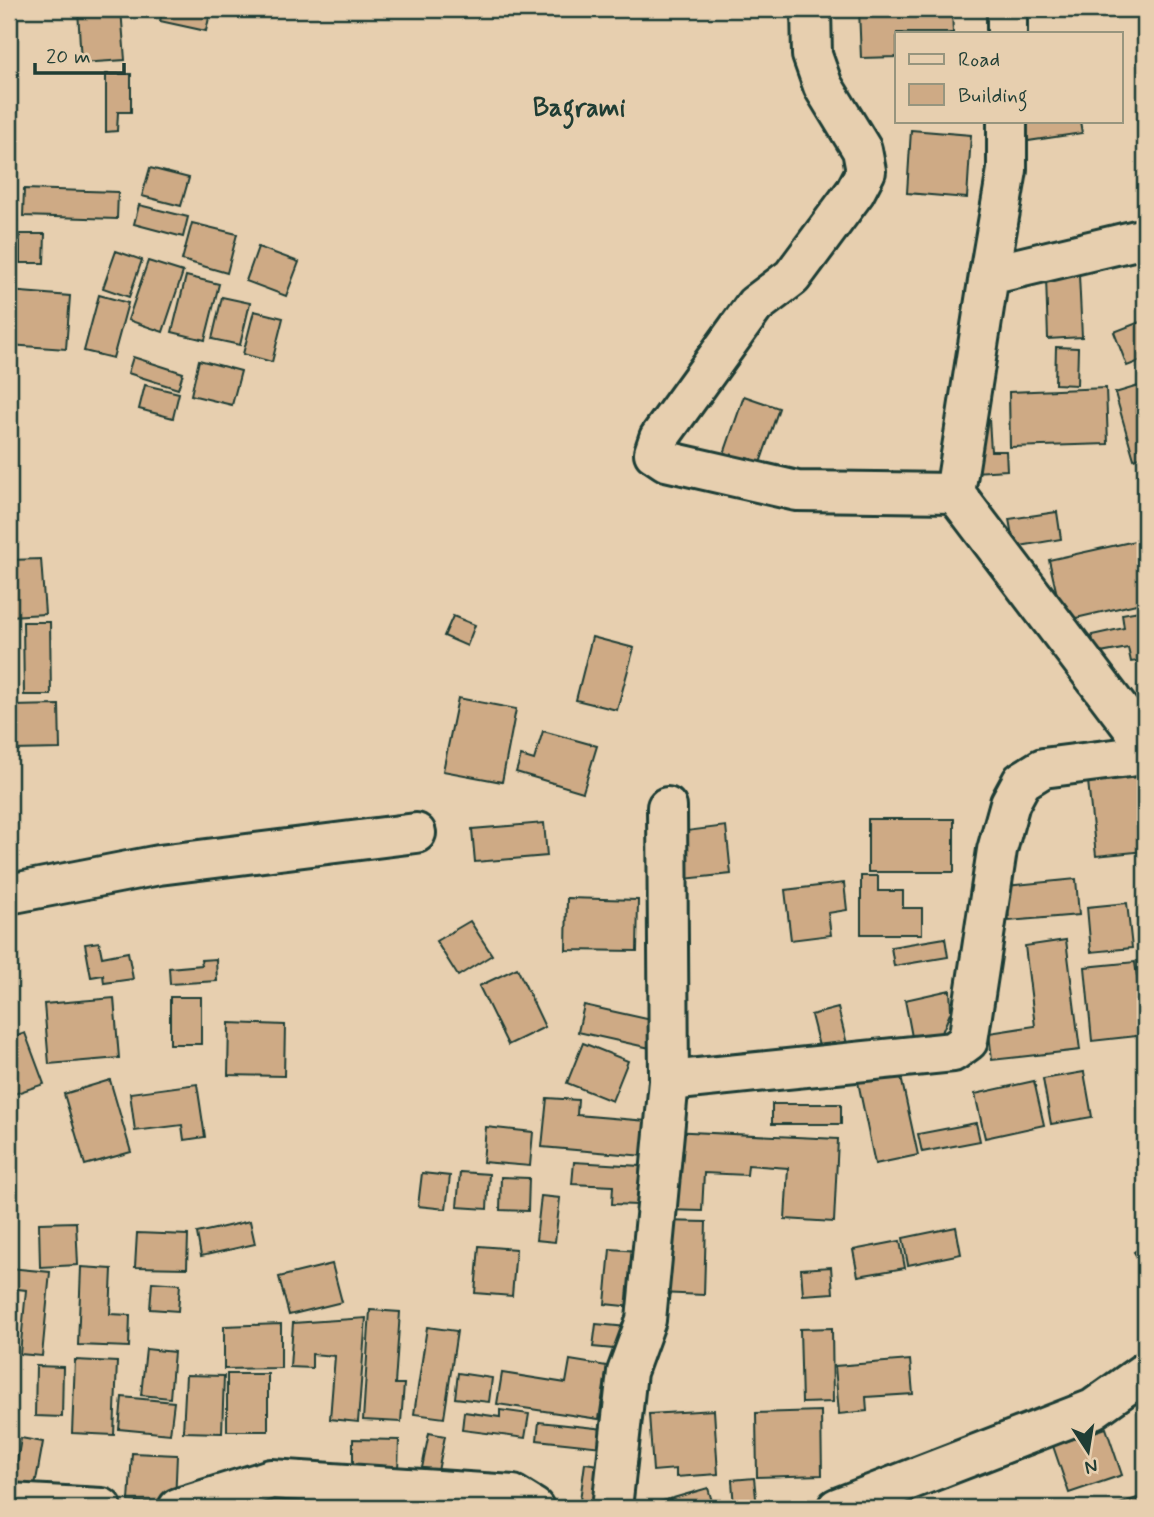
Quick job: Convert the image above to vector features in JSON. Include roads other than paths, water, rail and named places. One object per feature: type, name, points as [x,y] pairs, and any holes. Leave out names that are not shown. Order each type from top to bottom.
[{"type":"street","points":[[811,9],[812,55],[823,86],[862,150],[866,171],[855,192],[792,276],[755,305],[659,438],[654,453],[666,461],[797,491],[955,493]]},
{"type":"street","points":[[1007,9],[1007,32]]},
{"type":"street","points":[[1007,122],[1007,170],[955,493],[1145,744]]},
{"type":"street","points":[[989,275],[1145,238]]},
{"type":"street","points":[[669,1081],[953,1052],[968,1041],[997,850],[1010,803],[1022,781],[1043,768],[1145,755]]},
{"type":"street","points":[[612,1508],[627,1372],[646,1320],[669,1081],[667,807]]},
{"type":"street","points":[[9,894],[159,865],[416,833]]},
{"type":"street","points":[[837,1508],[1093,1409],[1145,1372]]},
{"type":"street","points":[[178,1508],[271,1479],[513,1495],[534,1508]]},
{"type":"street","points":[[9,1503],[102,1508]]},
{"type":"district","name":"Bagrami","points":[[579,109]]}]
